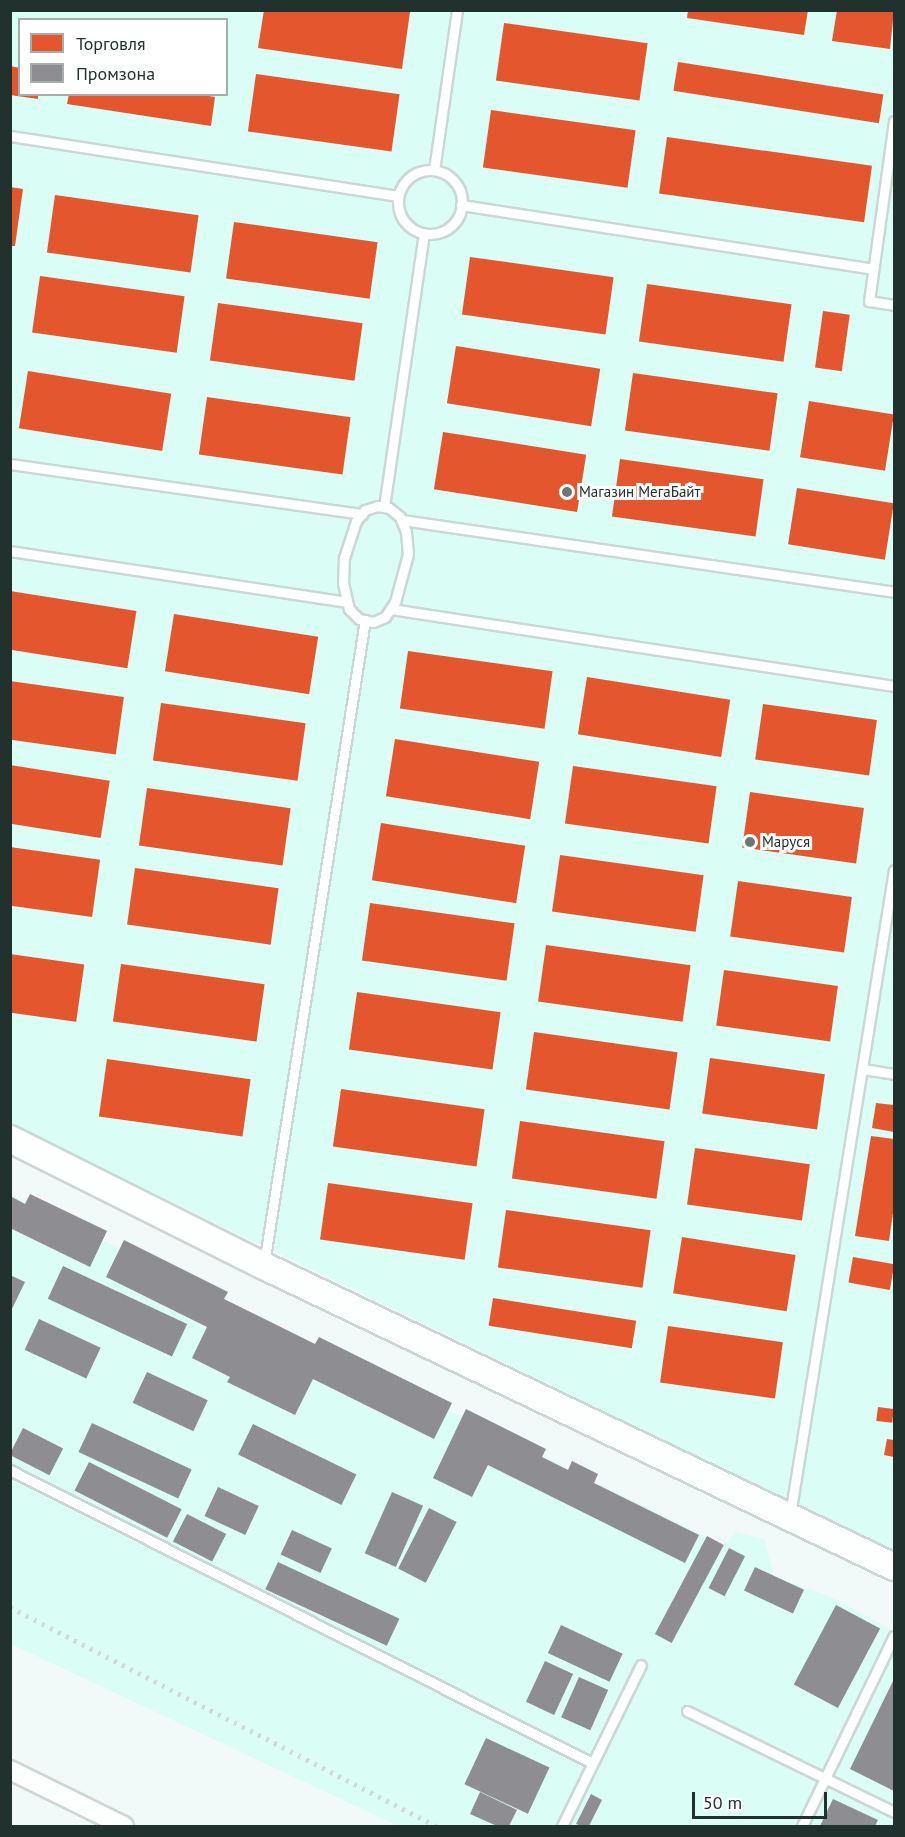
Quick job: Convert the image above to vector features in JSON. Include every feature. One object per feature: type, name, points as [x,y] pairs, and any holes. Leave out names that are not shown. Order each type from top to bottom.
[{"type":"street","points":[[10,1139],[264,1266],[790,1515],[894,1567]]},
{"type":"street","points":[[10,1770],[124,1827]]},
{"type":"lane","points":[[434,171],[457,10]]},
{"type":"lane","points":[[894,121],[869,300],[894,304]]},
{"type":"lane","points":[[10,136],[398,196]]},
{"type":"lane","points":[[434,171],[446,175],[457,186],[461,205],[450,228],[435,234],[424,234],[406,225],[399,212],[398,196],[404,182],[416,172],[434,171]]},
{"type":"lane","points":[[461,205],[873,269]]},
{"type":"lane","points":[[384,507],[424,234]]},
{"type":"lane","points":[[10,464],[362,514],[377,506],[384,507],[402,520],[894,592]]},
{"type":"lane","points":[[362,514],[344,558],[346,602],[358,619],[386,617],[391,609],[405,577],[408,554],[402,520]]},
{"type":"lane","points":[[10,551],[346,602]]},
{"type":"lane","points":[[391,609],[894,686]]},
{"type":"lane","points":[[264,1266],[365,620]]},
{"type":"lane","points":[[790,1515],[894,870]]},
{"type":"lane","points":[[863,1069],[894,1074]]},
{"type":"lane","points":[[10,1470],[592,1763]]},
{"type":"lane","points":[[802,1827],[894,1636]]},
{"type":"lane","points":[[561,1827],[641,1665]]},
{"type":"lane","points":[[687,1711],[827,1776],[894,1812]]},
{"type":"shaded area","points":[[10,11],[894,11],[894,1551],[11,1124]]},
{"type":"shaded area","points":[[11,1195],[723,1545],[736,1532],[764,1539],[774,1577],[827,1595],[894,1631],[894,1826],[398,1826],[11,1644]]},
{"type":"building: Торговля","points":[[264,10],[410,12],[402,69],[258,48]]},
{"type":"building: Торговля","points":[[688,10],[808,10],[804,35],[687,18]]},
{"type":"building: Торговля","points":[[837,10],[894,10],[890,49],[832,41]]},
{"type":"building: Торговля","points":[[504,23],[648,43],[640,101],[496,80]]},
{"type":"building: Торговля","points":[[678,62],[883,95],[879,123],[673,91]]},
{"type":"building: Торговля","points":[[10,66],[18,68],[18,96],[38,96],[38,99],[10,95]]},
{"type":"building: Торговля","points":[[256,74],[400,94],[392,152],[248,131]]},
{"type":"building: Торговля","points":[[69,96],[215,97],[211,126],[67,104]]},
{"type":"building: Торговля","points":[[491,110],[636,130],[628,188],[483,167]]},
{"type":"building: Торговля","points":[[667,137],[872,166],[864,222],[659,193]]},
{"type":"building: Торговля","points":[[10,187],[23,189],[15,246],[10,246]]},
{"type":"building: Торговля","points":[[55,195],[199,215],[191,273],[47,252]]},
{"type":"building: Торговля","points":[[234,222],[378,242],[370,299],[226,278]]},
{"type":"building: Торговля","points":[[470,257],[614,277],[606,335],[462,314]]},
{"type":"building: Торговля","points":[[40,276],[185,296],[177,353],[32,332]]},
{"type":"building: Торговля","points":[[647,284],[792,304],[784,362],[639,341]]},
{"type":"building: Торговля","points":[[218,303],[363,323],[355,381],[210,360]]},
{"type":"building: Торговля","points":[[823,311],[850,315],[842,371],[815,367]]},
{"type":"building: Торговля","points":[[456,346],[600,369],[591,426],[447,403]]},
{"type":"building: Торговля","points":[[28,371],[171,394],[162,451],[19,428]]},
{"type":"building: Торговля","points":[[633,373],[778,393],[770,451],[625,430]]},
{"type":"building: Торговля","points":[[207,397],[351,417],[343,475],[199,454]]},
{"type":"building: Торговля","points":[[809,401],[894,414],[885,471],[800,457]]},
{"type":"building: Торговля","points":[[443,432],[586,455],[577,512],[434,489]]},
{"type":"building: Торговля","points":[[620,459],[764,479],[756,537],[612,516]]},
{"type":"building: Торговля","points":[[797,488],[894,503],[885,560],[788,544]]},
{"type":"building: Торговля","points":[[10,591],[136,611],[127,668],[10,650]]},
{"type":"building: Торговля","points":[[174,614],[318,637],[309,694],[165,671]]},
{"type":"building: Торговля","points":[[408,651],[553,671],[545,729],[400,708]]},
{"type":"building: Торговля","points":[[587,677],[730,700],[721,757],[578,734]]},
{"type":"building: Торговля","points":[[10,681],[124,697],[116,754],[10,740]]},
{"type":"building: Торговля","points":[[161,703],[306,723],[298,781],[153,760]]},
{"type":"building: Торговля","points":[[763,704],[877,720],[869,775],[755,759]]},
{"type":"building: Торговля","points":[[395,739],[539,762],[530,819],[386,796]]},
{"type":"building: Торговля","points":[[10,765],[110,781],[101,838],[10,824]]},
{"type":"building: Торговля","points":[[573,766],[717,786],[709,844],[565,823]]},
{"type":"building: Торговля","points":[[147,788],[291,808],[283,866],[139,845]]},
{"type":"building: Торговля","points":[[750,792],[864,808],[856,863],[742,847]]},
{"type":"building: Торговля","points":[[381,823],[525,846],[516,903],[372,880]]},
{"type":"building: Торговля","points":[[10,847],[100,860],[92,917],[10,906]]},
{"type":"building: Торговля","points":[[560,855],[704,875],[696,932],[552,911]]},
{"type":"building: Торговля","points":[[135,868],[279,888],[271,945],[127,924]]},
{"type":"building: Торговля","points":[[738,881],[852,897],[844,952],[730,936]]},
{"type":"building: Торговля","points":[[370,903],[515,923],[507,981],[362,960]]},
{"type":"building: Торговля","points":[[546,945],[691,965],[683,1022],[538,1001]]},
{"type":"building: Торговля","points":[[10,954],[84,964],[76,1022],[10,1013]]},
{"type":"building: Торговля","points":[[121,964],[265,984],[257,1042],[113,1021]]},
{"type":"building: Торговля","points":[[724,970],[838,986],[830,1041],[716,1025]]},
{"type":"building: Торговля","points":[[357,992],[501,1012],[493,1070],[349,1049]]},
{"type":"building: Торговля","points":[[534,1032],[678,1052],[670,1110],[526,1089]]},
{"type":"building: Торговля","points":[[710,1058],[825,1074],[817,1130],[702,1113]]},
{"type":"building: Торговля","points":[[107,1059],[251,1079],[243,1137],[99,1116]]},
{"type":"building: Торговля","points":[[341,1089],[485,1109],[477,1167],[333,1146]]},
{"type":"building: Торговля","points":[[876,1103],[894,1105],[894,1132],[872,1128]]},
{"type":"building: Торговля","points":[[520,1121],[665,1141],[657,1199],[512,1178]]},
{"type":"building: Торговля","points":[[871,1136],[894,1139],[894,1206],[889,1241],[855,1236]]},
{"type":"building: Торговля","points":[[695,1148],[810,1164],[802,1221],[687,1204]]},
{"type":"building: Торговля","points":[[328,1183],[473,1203],[465,1260],[320,1239]]},
{"type":"building: Торговля","points":[[506,1210],[651,1230],[643,1288],[498,1267]]},
{"type":"building: Торговля","points":[[682,1237],[796,1255],[787,1311],[673,1293]]},
{"type":"building: Торговля","points":[[853,1257],[894,1264],[890,1290],[848,1283]]},
{"type":"building: Торговля","points":[[493,1298],[636,1321],[632,1348],[489,1326]]},
{"type":"building: Торговля","points":[[668,1326],[783,1342],[775,1399],[660,1382]]},
{"type":"building: Торговля","points":[[878,1407],[894,1409],[892,1423],[876,1421]]},
{"type":"building: Торговля","points":[[887,1439],[894,1440],[894,1457],[884,1455]]},
{"type":"building: Промзона","points":[[30,1194],[107,1231],[90,1267],[10,1228],[10,1196],[25,1204]]},
{"type":"building: Промзона","points":[[124,1240],[228,1292],[224,1299],[315,1344],[319,1337],[452,1403],[434,1439],[313,1379],[295,1415],[227,1382],[230,1377],[192,1358],[207,1327],[106,1277]]},
{"type":"building: Промзона","points":[[63,1266],[187,1324],[172,1357],[48,1299]]},
{"type":"building: Промзона","points":[[10,1275],[25,1282],[10,1313]]},
{"type":"building: Промзона","points":[[39,1319],[101,1348],[86,1379],[25,1350]]},
{"type":"building: Промзона","points":[[147,1372],[208,1400],[193,1431],[133,1403]]},
{"type":"building: Промзона","points":[[466,1409],[546,1449],[542,1457],[568,1470],[572,1461],[598,1474],[594,1483],[699,1535],[685,1563],[488,1465],[472,1497],[433,1478]]},
{"type":"building: Промзона","points":[[92,1423],[192,1469],[178,1498],[78,1452]]},
{"type":"building: Промзона","points":[[253,1424],[356,1474],[341,1505],[238,1455]]},
{"type":"building: Промзона","points":[[23,1428],[63,1448],[49,1475],[10,1455]]},
{"type":"building: Промзона","points":[[89,1462],[182,1509],[167,1538],[74,1491]]},
{"type":"building: Промзона","points":[[218,1487],[259,1506],[245,1535],[204,1516]]},
{"type":"building: Промзона","points":[[392,1492],[423,1506],[396,1567],[365,1553]]},
{"type":"building: Промзона","points":[[429,1508],[457,1522],[426,1583],[398,1569]]},
{"type":"building: Промзона","points":[[187,1514],[226,1534],[212,1562],[173,1542]]},
{"type":"building: Промзона","points":[[292,1530],[332,1549],[320,1573],[281,1554]]},
{"type":"building: Промзона","points":[[707,1536],[724,1545],[672,1643],[655,1634]]},
{"type":"building: Промзона","points":[[729,1548],[745,1556],[725,1596],[709,1588]]},
{"type":"building: Промзона","points":[[278,1562],[399,1619],[387,1646],[265,1589]]},
{"type":"building: Промзона","points":[[755,1567],[804,1590],[793,1613],[744,1591]]},
{"type":"building: Промзона","points":[[836,1605],[880,1628],[838,1708],[794,1684]]},
{"type":"building: Промзона","points":[[561,1625],[623,1654],[610,1682],[548,1653]]},
{"type":"building: Промзона","points":[[545,1661],[573,1674],[554,1715],[526,1702]]},
{"type":"building: Промзона","points":[[579,1677],[608,1690],[590,1730],[561,1717]]},
{"type":"building: Промзона","points":[[894,1679],[894,1791],[850,1769]]},
{"type":"building: Промзона","points":[[486,1738],[549,1768],[528,1814],[464,1784]]},
{"type":"building: Промзона","points":[[480,1792],[517,1810],[509,1826],[497,1826],[470,1814]]},
{"type":"building: Промзона","points":[[591,1794],[602,1800],[589,1826],[576,1824]]},
{"type":"building: Промзона","points":[[833,1799],[878,1820],[875,1826],[820,1826]]},
{"type":"railway","points":[[10,1607],[437,1826]]},
{"type":"place","name":"Магазин МегаБайт","points":[[567,492]]},
{"type":"place","name":"Маруся","points":[[750,842]]}]
